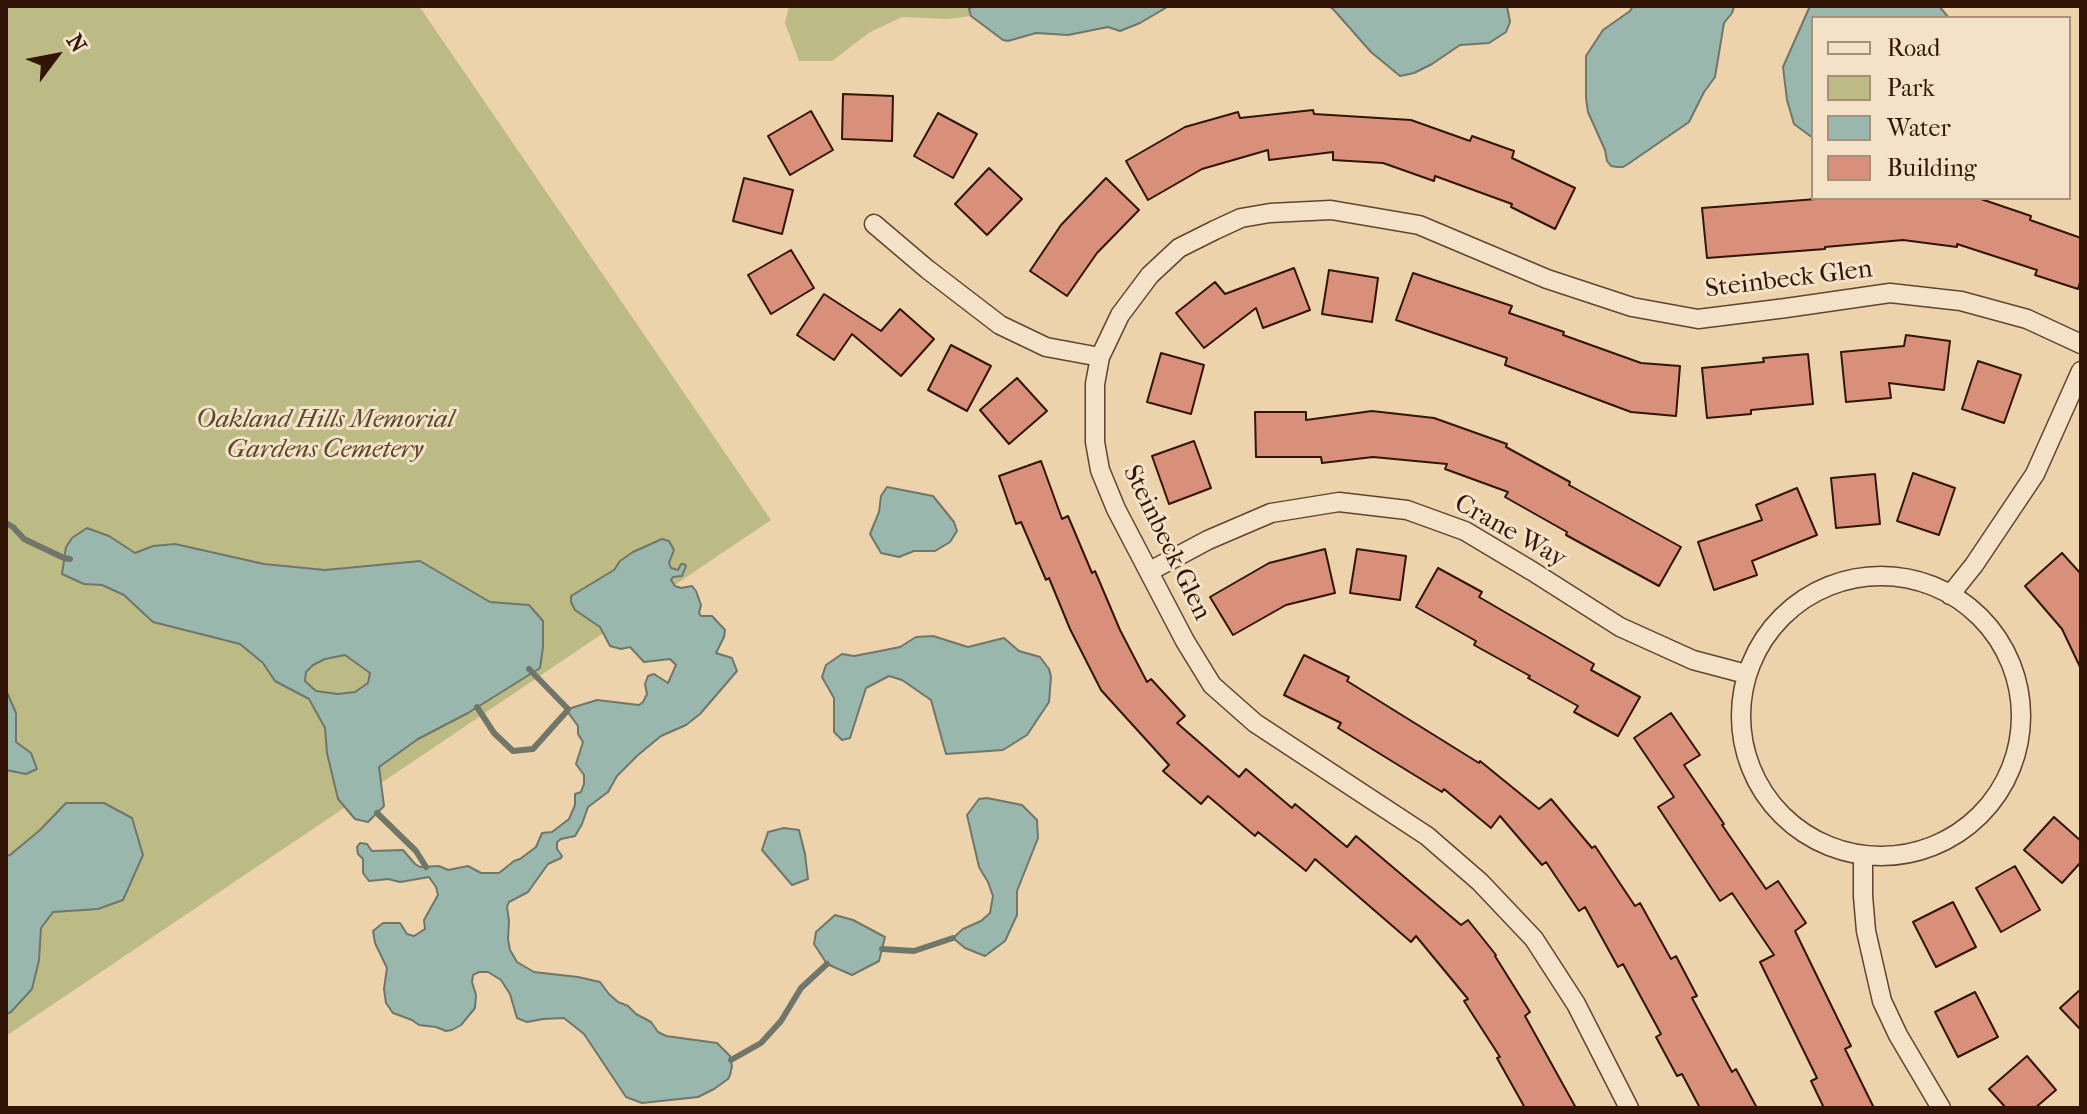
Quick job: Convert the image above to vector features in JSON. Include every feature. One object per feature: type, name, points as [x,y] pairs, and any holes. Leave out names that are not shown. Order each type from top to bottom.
[{"type":"street","name":"Steinbeck Glen","points":[[1629,1108],[1576,1004],[1534,939],[1480,882],[1427,836],[1255,723],[1212,685],[1185,641],[1116,509],[1100,470],[1095,442],[1095,384],[1100,357],[1120,315],[1150,275],[1179,248],[1241,218],[1270,213],[1331,210],[1419,225],[1547,279],[1632,307],[1698,319],[1890,293],[1961,301],[2027,319],[2081,344]]},
{"type":"street","points":[[874,224],[1000,325],[1046,347],[1100,357]]},
{"type":"street","points":[[1950,595],[2035,474],[2081,371]]},
{"type":"street","name":"Crane Way","points":[[1150,571],[1208,540],[1271,513],[1339,502],[1407,510],[1465,531],[1620,627],[1693,660],[1746,674]]},
{"type":"street","points":[[1865,574],[1893,574],[1922,582],[1950,595],[1971,609],[1997,636],[2013,665],[2020,690],[2022,716],[2021,738],[2012,765],[1977,816],[1937,844],[1887,859],[1842,854],[1824,846],[1778,807],[1762,786],[1748,749],[1741,719],[1742,692],[1755,650],[1784,613],[1820,590],[1865,574]]},
{"type":"street","points":[[1863,858],[1866,931],[1882,1001],[1898,1035],[1941,1108]]},
{"type":"green space","name":"Oakland Hills Memorial Gardens Cemetery","points":[[6,6],[419,6],[771,520],[6,1036]]},
{"type":"green space","points":[[789,6],[973,6],[969,9],[971,16],[948,19],[902,17],[870,32],[832,61],[799,61],[785,23]]},
{"type":"water","points":[[973,6],[1169,6],[1120,31],[1108,27],[1068,35],[1036,33],[1008,41],[971,16],[969,9]]},
{"type":"water","points":[[1328,6],[1507,6],[1510,22],[1506,32],[1489,43],[1460,45],[1432,64],[1400,76],[1371,52]]},
{"type":"water","points":[[1633,6],[1734,7],[1724,23],[1715,77],[1689,122],[1628,164],[1617,167],[1607,161],[1588,112],[1586,56],[1603,30]]},
{"type":"water","points":[[1810,6],[1939,6],[1947,16],[1811,16],[1811,137],[1794,124],[1783,67]]},
{"type":"water","points":[[887,487],[933,496],[954,522],[957,531],[950,542],[935,551],[914,551],[899,557],[881,553],[870,534],[879,512],[881,496]]},
{"type":"water","points":[[87,528],[109,536],[135,553],[153,546],[175,544],[264,564],[325,570],[420,561],[490,602],[529,605],[543,621],[540,668],[468,713],[418,739],[379,767],[384,806],[368,822],[355,819],[338,799],[327,753],[325,728],[309,699],[275,681],[263,663],[240,644],[153,622],[124,595],[102,585],[84,584],[62,574],[66,547],[72,538]],"holes":[[[345,655],[370,673],[368,683],[355,692],[338,694],[316,691],[305,681],[306,672],[313,665]]]},
{"type":"water","points":[[662,539],[669,541],[674,550],[669,563],[671,568],[678,570],[681,564],[686,566],[682,576],[671,580],[681,588],[692,586],[701,605],[701,616],[712,616],[725,630],[716,653],[732,658],[737,671],[700,714],[686,725],[661,736],[617,776],[608,792],[588,807],[575,836],[557,842],[561,858],[548,864],[528,892],[509,902],[507,907],[510,950],[517,962],[534,972],[600,982],[618,1002],[651,1022],[658,1032],[666,1036],[717,1043],[730,1056],[730,1075],[714,1089],[698,1097],[642,1103],[626,1097],[584,1034],[564,1018],[527,1022],[517,1018],[510,994],[501,980],[488,972],[473,975],[475,1008],[461,1025],[452,1030],[419,1025],[393,1013],[386,1003],[384,989],[387,968],[373,931],[383,923],[400,923],[407,934],[414,936],[425,929],[424,920],[438,895],[429,877],[400,882],[388,879],[369,881],[363,873],[363,859],[357,847],[360,843],[367,844],[372,851],[403,850],[420,867],[439,866],[448,870],[468,866],[481,873],[499,873],[536,847],[542,833],[552,832],[569,819],[575,805],[575,794],[581,792],[584,784],[584,775],[576,764],[583,742],[568,709],[597,700],[639,705],[647,694],[645,684],[648,676],[654,674],[668,683],[676,665],[670,659],[644,662],[630,647],[621,649],[610,646],[600,627],[575,610],[571,596],[614,570],[620,561],[633,552]]},
{"type":"water","points":[[933,636],[968,647],[1004,638],[1019,651],[1040,657],[1051,677],[1049,702],[1027,735],[1003,750],[946,754],[931,700],[902,680],[889,676],[866,688],[850,738],[842,740],[834,732],[834,698],[822,677],[826,665],[842,654],[854,656],[875,652],[900,647],[916,637]]},
{"type":"water","points":[[6,690],[16,713],[16,742],[31,753],[37,769],[26,774],[6,770]]},
{"type":"water","points":[[979,799],[1022,805],[1037,820],[1038,838],[1017,891],[1017,915],[1005,941],[985,956],[965,948],[953,938],[990,913],[993,896],[979,867],[967,815]]},
{"type":"water","points":[[66,803],[104,803],[132,818],[143,855],[123,900],[98,909],[53,912],[41,928],[39,960],[32,989],[6,1014],[6,856],[40,830]]},
{"type":"water","points":[[784,828],[799,830],[805,854],[808,879],[792,885],[762,850],[768,832]]},
{"type":"water","points":[[835,915],[853,920],[885,937],[879,961],[852,975],[827,964],[814,944],[816,932]]},
{"type":"building","points":[[843,94],[893,96],[892,141],[842,139]]},
{"type":"building","points":[[1313,110],[1314,114],[1411,120],[1470,141],[1472,136],[1514,151],[1512,158],[1575,188],[1555,229],[1511,207],[1512,204],[1435,176],[1434,181],[1383,163],[1333,160],[1333,152],[1269,160],[1268,150],[1202,169],[1148,200],[1126,161],[1185,127],[1238,112],[1240,118]]},
{"type":"building","points":[[811,111],[833,150],[790,175],[768,136]]},
{"type":"building","points":[[938,113],[977,134],[953,178],[914,156]]},
{"type":"building","points":[[989,168],[1022,199],[987,235],[955,204]]},
{"type":"building","points":[[744,178],[793,190],[782,234],[733,221]]},
{"type":"building","points":[[1106,178],[1139,210],[1097,253],[1067,296],[1030,271],[1061,225]]},
{"type":"building","points":[[1811,199],[1984,200],[2081,238],[2081,279],[2078,289],[2035,275],[2037,270],[1957,244],[1957,247],[1903,240],[1707,258],[1702,208]]},
{"type":"building","points":[[791,250],[814,288],[771,314],[748,275]]},
{"type":"building","points":[[1294,268],[1310,310],[1263,328],[1256,308],[1204,348],[1176,313],[1215,282],[1225,294]]},
{"type":"building","points":[[1329,270],[1378,278],[1372,322],[1322,314]]},
{"type":"building","points":[[1413,273],[1512,306],[1509,313],[1641,363],[1680,366],[1676,416],[1631,412],[1505,365],[1507,358],[1396,320]]},
{"type":"building","points":[[824,294],[881,331],[900,309],[934,339],[901,376],[852,334],[834,360],[797,335]]},
{"type":"building","points":[[1906,335],[1950,341],[1944,390],[1889,383],[1891,398],[1846,402],[1841,352],[1904,346]]},
{"type":"building","points":[[951,345],[991,366],[967,411],[928,390]]},
{"type":"building","points":[[1161,353],[1204,365],[1191,414],[1147,402]]},
{"type":"building","points":[[1808,354],[1813,404],[1707,418],[1702,368]]},
{"type":"building","points":[[1978,361],[2021,375],[2004,423],[1962,409]]},
{"type":"building","points":[[1017,378],[1047,411],[1009,444],[980,410]]},
{"type":"building","points":[[1372,411],[1434,418],[1507,444],[1506,447],[1570,482],[1569,485],[1681,547],[1659,586],[1566,535],[1567,532],[1505,497],[1508,492],[1445,469],[1447,464],[1373,457],[1322,463],[1321,457],[1256,457],[1255,412],[1306,412],[1306,420]]},
{"type":"building","points":[[1194,441],[1211,488],[1169,504],[1152,456]]},
{"type":"building","points":[[1041,461],[1062,519],[1068,516],[1092,573],[1095,571],[1147,682],[1151,679],[1185,716],[1177,723],[1239,777],[1246,769],[1292,808],[1295,804],[1347,847],[1356,836],[1461,925],[1468,920],[1496,955],[1530,1012],[1525,1016],[1576,1108],[1525,1108],[1497,1058],[1500,1057],[1464,1001],[1468,999],[1416,936],[1411,942],[1315,859],[1306,871],[1258,832],[1255,836],[1208,796],[1201,804],[1163,771],[1169,765],[1101,690],[1021,522],[1016,524],[999,476]]},
{"type":"building","points":[[1913,473],[1955,488],[1939,535],[1897,521]]},
{"type":"building","points":[[1875,474],[1880,524],[1836,528],[1831,478]]},
{"type":"building","points":[[1797,488],[1817,535],[1752,561],[1757,575],[1714,590],[1698,542],[1762,520],[1756,505]]},
{"type":"building","points":[[1325,549],[1335,593],[1286,605],[1233,635],[1210,597],[1269,563]]},
{"type":"building","points":[[1357,549],[1406,556],[1400,600],[1350,593]]},
{"type":"building","points":[[2062,553],[2081,574],[2081,669],[2062,629],[2025,586]]},
{"type":"building","points":[[1438,568],[1482,592],[1479,597],[1594,664],[1591,670],[1640,697],[1618,736],[1574,712],[1578,706],[1416,607]]},
{"type":"building","points":[[1304,655],[1349,677],[1347,681],[1480,761],[1539,809],[1551,799],[1592,848],[1595,846],[1635,906],[1640,903],[1671,959],[1676,956],[1697,996],[1692,998],[1732,1072],[1736,1069],[1757,1108],[1700,1108],[1682,1074],[1677,1076],[1656,1037],[1661,1034],[1623,964],[1618,967],[1585,907],[1579,911],[1546,862],[1542,865],[1500,816],[1491,828],[1444,789],[1442,792],[1338,728],[1341,723],[1284,695]]},
{"type":"building","points":[[1671,713],[1700,755],[1684,765],[1722,825],[1766,889],[1778,881],[1806,923],[1795,931],[1851,1046],[1845,1049],[1874,1108],[1824,1108],[1811,1081],[1817,1078],[1760,962],[1774,955],[1732,893],[1720,901],[1658,807],[1674,797],[1634,738]]},
{"type":"building","points":[[2054,817],[2081,841],[2081,862],[2062,883],[2024,850]]},
{"type":"building","points":[[2015,866],[2040,910],[2001,932],[1976,888]]},
{"type":"building","points":[[1953,902],[1976,947],[1936,967],[1913,922]]},
{"type":"building","points":[[2081,989],[2081,1030],[2060,1008]]},
{"type":"building","points":[[1975,992],[1998,1037],[1958,1057],[1935,1012]]},
{"type":"building","points":[[2027,1056],[2056,1090],[2035,1108],[2006,1108],[1989,1089]]},
{"type":"waterway","points":[[6,523],[24,539],[70,559]]},
{"type":"waterway","points":[[529,669],[568,709]]},
{"type":"waterway","points":[[477,707],[494,733],[513,751],[533,749],[567,711]]},
{"type":"waterway","points":[[377,813],[416,851],[426,867]]},
{"type":"waterway","points":[[882,949],[914,951],[953,938]]},
{"type":"waterway","points":[[731,1060],[761,1043],[781,1021],[801,988],[827,964]]}]
